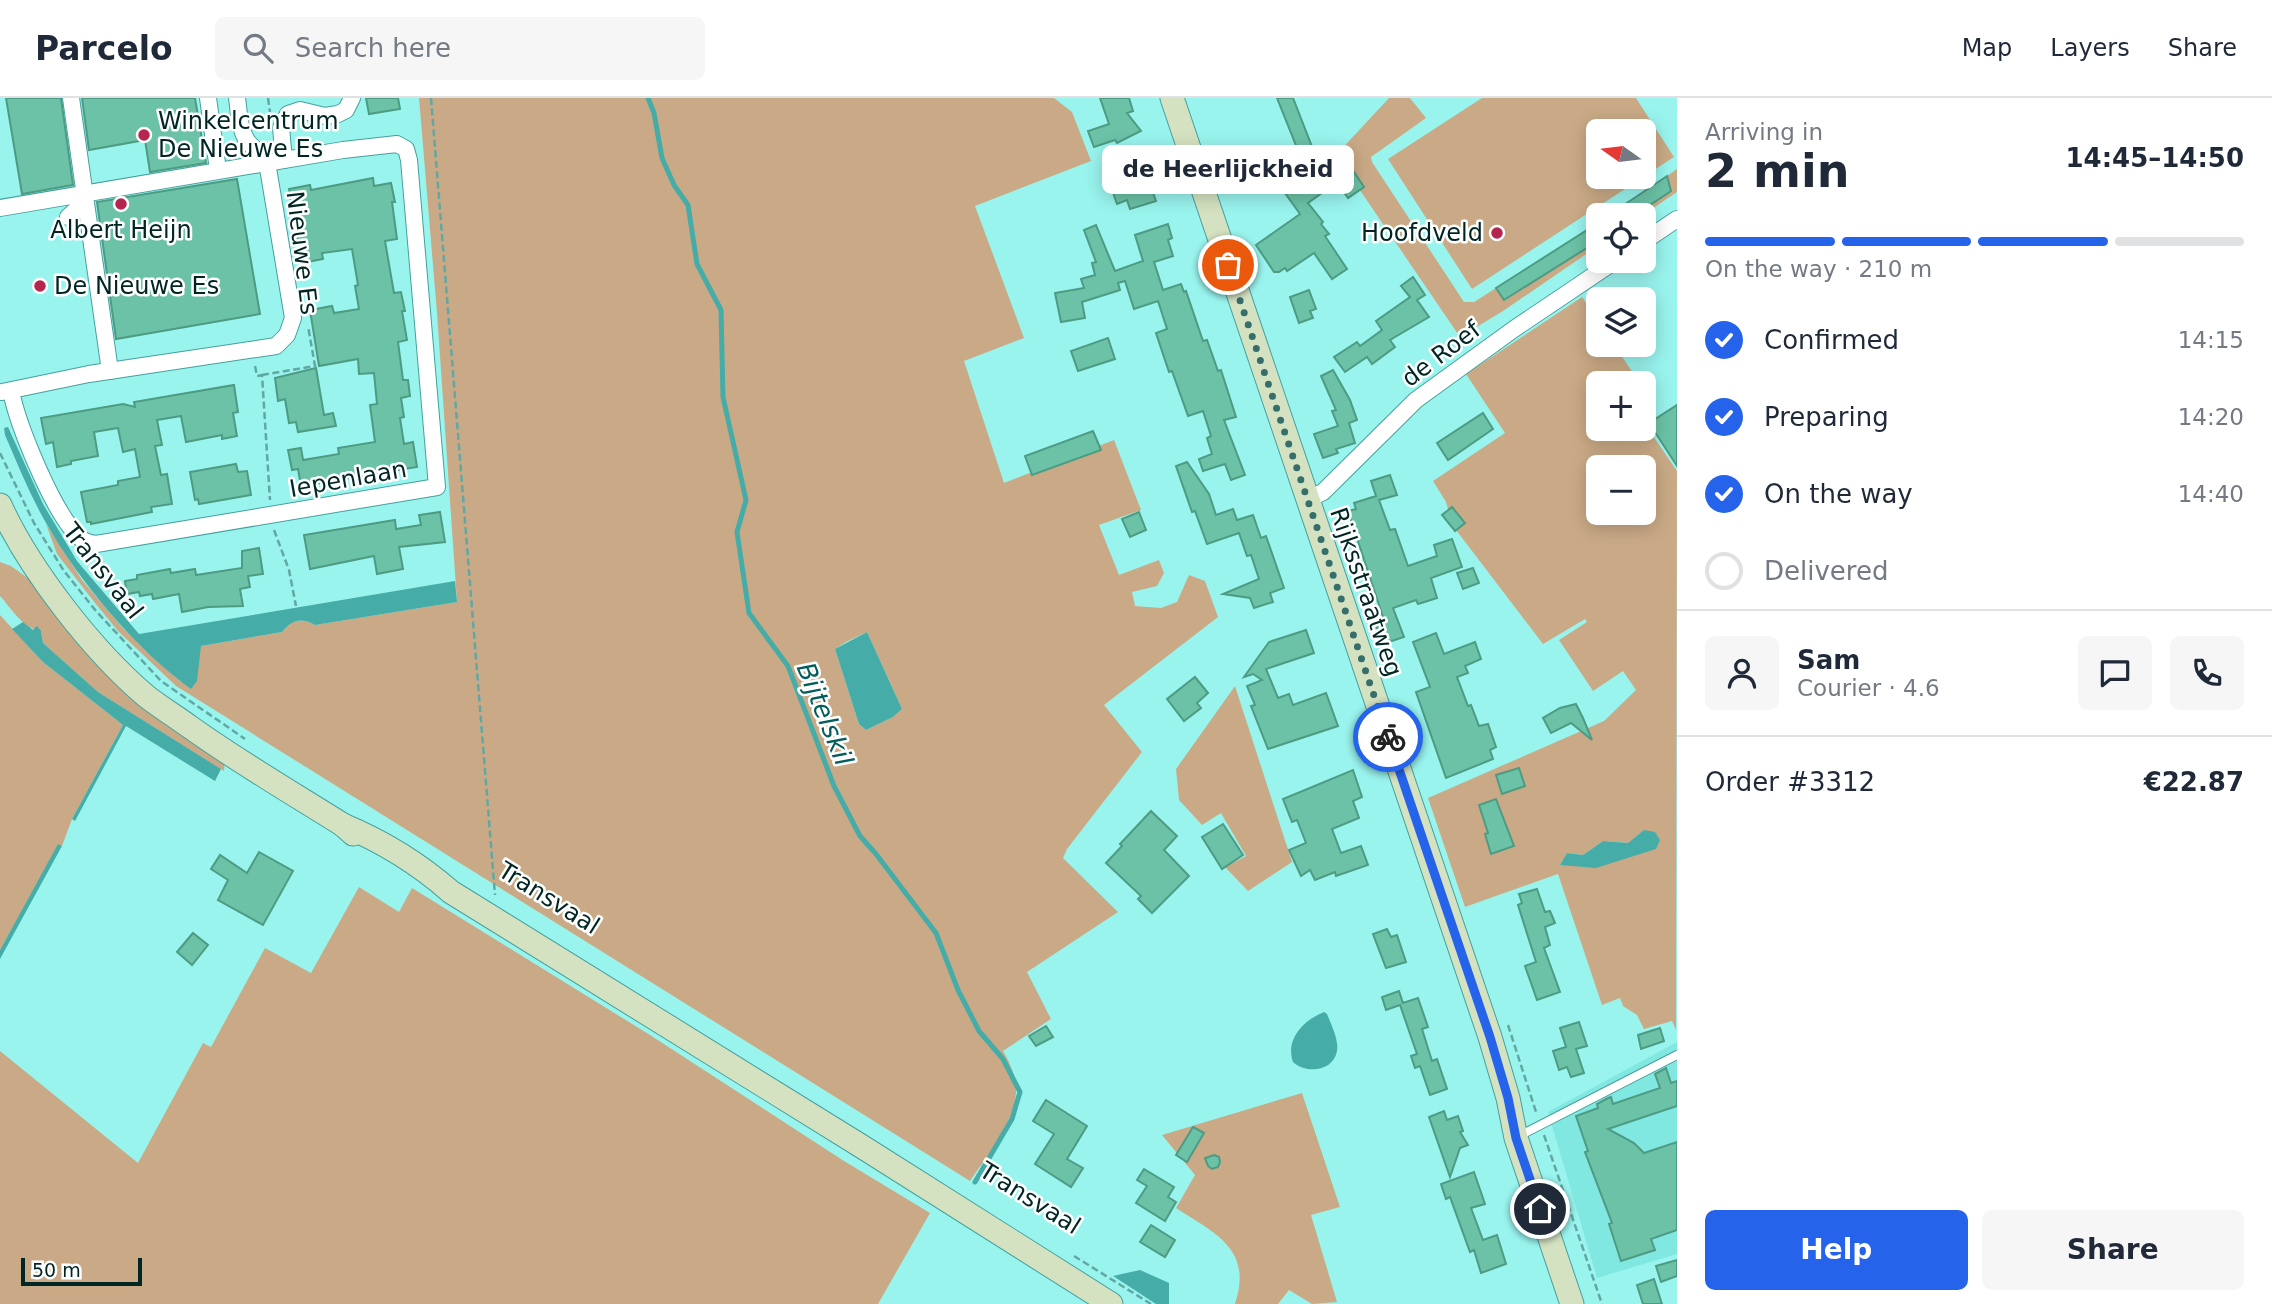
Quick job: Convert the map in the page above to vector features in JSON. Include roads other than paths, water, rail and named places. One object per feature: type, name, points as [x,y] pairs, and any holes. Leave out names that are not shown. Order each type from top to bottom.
[{"type":"street","points":[[71,98],[110,371]]},
{"type":"street","points":[[208,98],[218,170]]},
{"type":"street","name":"Nieuwe Es","points":[[5,392],[110,371],[276,346],[287,335],[293,318],[267,162],[247,141],[241,125],[237,98]]},
{"type":"street","name":"Nieuwe Es","points":[[284,160],[281,128],[288,114],[300,110],[325,116],[338,114],[346,110],[352,98]]},
{"type":"street","name":"Rijksstraatweg","points":[[1172,98],[1490,1037],[1508,1098],[1516,1138],[1573,1304]]},
{"type":"street","name":"Iepenlaan","points":[[5,392],[50,494],[75,534],[85,542],[96,544],[437,487],[406,149],[397,144],[267,162]]},
{"type":"street","name":"Nieuwe Es","points":[[0,208],[267,162]]},
{"type":"street","points":[[68,217],[79,207],[86,194]]},
{"type":"street","points":[[1656,233],[1677,219]]},
{"type":"street","name":"de Roef","points":[[1307,500],[1323,492],[1416,400],[1597,273]]},
{"type":"street","name":"Transvaal","points":[[0,505],[6,538],[102,653],[146,696],[216,745],[343,825],[370,848],[419,880],[451,892],[1111,1304]]},
{"type":"lane","points":[[1516,1138],[1677,1055]]},
{"type":"waterway","name":"Bijtelskil","points":[[648,98],[654,113],[662,158],[674,185],[688,205],[697,264],[721,310],[723,397],[746,500],[737,532],[749,613],[788,666],[834,786],[860,836],[936,933],[958,990],[979,1031],[1003,1059],[1020,1092],[1012,1119],[975,1182]]},
{"type":"place","name":"Winkelcentrum De Nieuwe Es","points":[[144,135]]},
{"type":"place","name":"Albert Heijn","points":[[121,204]]},
{"type":"place","name":"Hoofdveld","points":[[1497,233]]},
{"type":"place","name":"de Heerlijckheid","points":[[1228,265]]},
{"type":"place","name":"De Nieuwe Es","points":[[40,286]]}]
